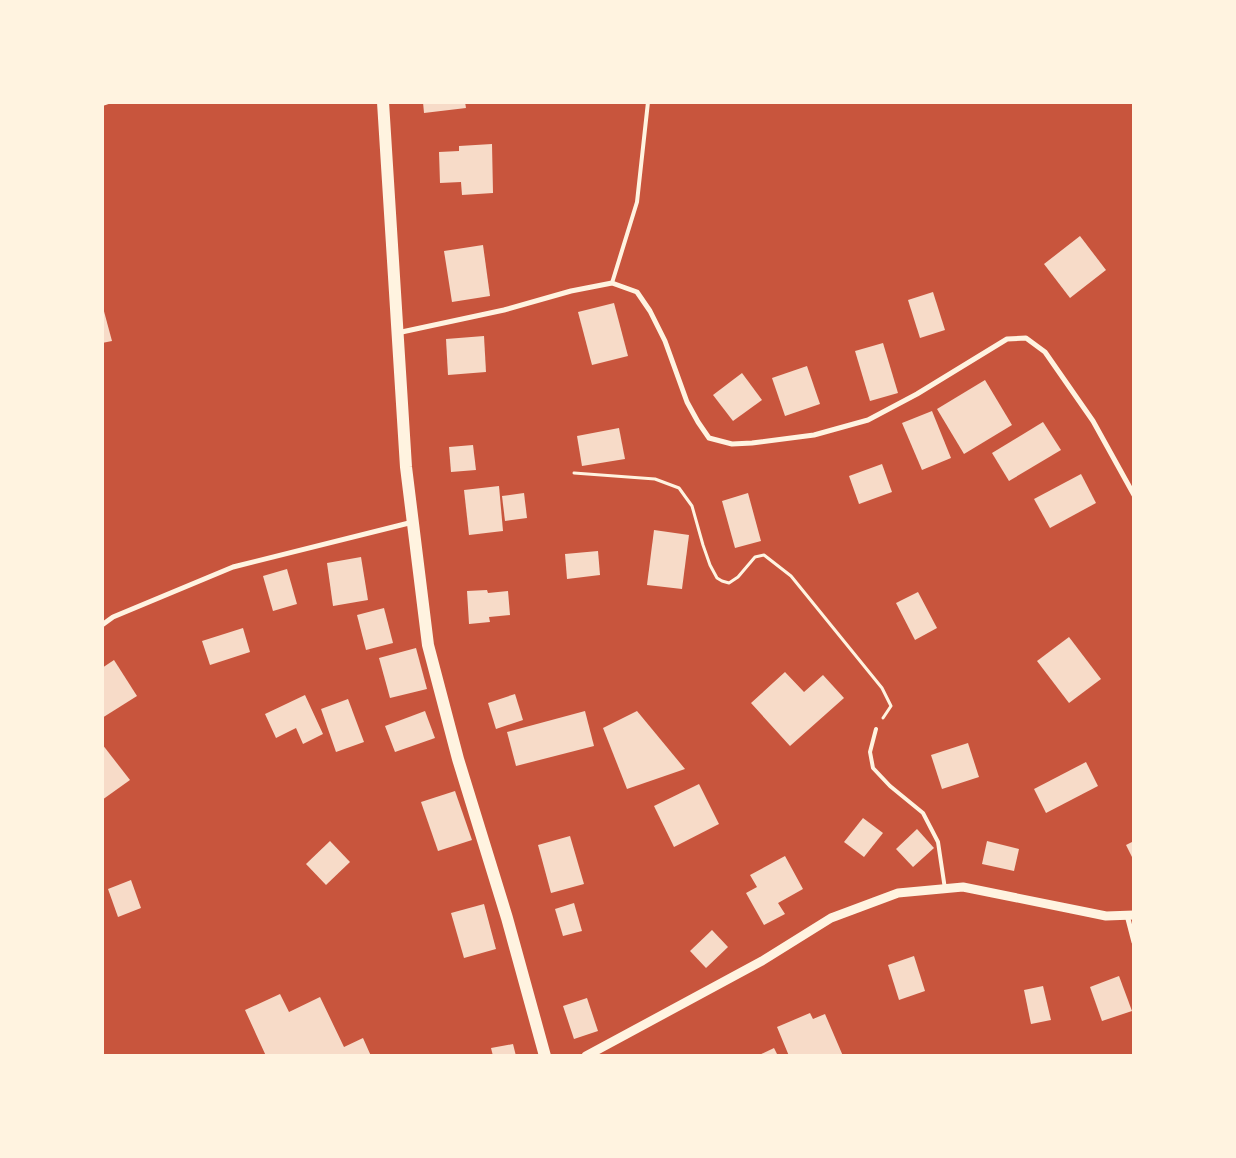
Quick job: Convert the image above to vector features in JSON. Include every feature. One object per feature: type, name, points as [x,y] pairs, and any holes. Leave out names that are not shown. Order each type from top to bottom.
[{"type":"main road","points":[[383,102],[406,467],[428,645],[458,759],[507,918],[545,1056]]},
{"type":"street","points":[[397,333],[504,310],[570,291],[612,283],[637,292],[650,311],[665,341],[687,402],[698,422],[710,438],[732,444],[814,435],[868,420],[917,394],[1006,339],[1026,338],[1045,352],[1093,421],[1134,495]]},
{"type":"street","points":[[102,625],[113,617],[233,567],[413,522]]},
{"type":"street","points":[[586,1056],[762,961],[831,918],[898,893],[962,887],[1106,916],[1130,915],[1134,942]]},
{"type":"lane","points":[[102,104],[108,102]]},
{"type":"lane","points":[[612,283],[637,202],[648,102]]},
{"type":"lane","points":[[876,729],[870,752],[873,768],[890,786],[923,813],[938,842],[945,889]]},
{"type":"path","points":[[574,473],[655,479],[679,488],[692,506],[710,565],[722,581],[728,582],[738,577],[755,556],[764,555],[791,576],[882,688],[892,706],[876,729]]},
{"type":"building","points":[[423,102],[465,102],[466,108],[424,113]]},
{"type":"building","points":[[492,144],[493,193],[462,195],[461,182],[440,183],[439,152],[459,151],[459,146]]},
{"type":"building","points":[[1080,236],[1106,270],[1070,298],[1044,264]]},
{"type":"building","points":[[483,245],[490,296],[452,302],[444,251]]},
{"type":"building","points":[[933,292],[945,330],[920,338],[908,300]]},
{"type":"building","points":[[614,303],[628,356],[592,365],[578,312]]},
{"type":"building","points":[[102,304],[112,341],[102,343]]},
{"type":"building","points":[[484,336],[486,372],[448,375],[446,339]]},
{"type":"building","points":[[883,343],[898,393],[870,401],[855,351]]},
{"type":"building","points":[[807,366],[820,404],[785,416],[772,378]]},
{"type":"building","points":[[742,373],[762,400],[733,421],[713,395]]},
{"type":"building","points":[[985,380],[1012,425],[964,454],[937,409]]},
{"type":"building","points":[[932,411],[951,458],[922,470],[902,423]]},
{"type":"building","points":[[1043,422],[1061,450],[1009,481],[992,453]]},
{"type":"building","points":[[619,428],[625,459],[582,466],[577,436]]},
{"type":"building","points":[[473,445],[476,470],[451,472],[449,447]]},
{"type":"building","points":[[882,464],[892,492],[859,504],[849,476]]},
{"type":"building","points":[[1081,474],[1096,503],[1050,528],[1034,499]]},
{"type":"building","points":[[499,486],[503,531],[469,535],[464,490]]},
{"type":"building","points":[[524,493],[527,518],[505,521],[502,496]]},
{"type":"building","points":[[748,493],[761,541],[735,548],[722,501]]},
{"type":"building","points":[[654,530],[689,535],[682,589],[647,585]]},
{"type":"building","points":[[598,551],[600,575],[567,579],[565,554]]},
{"type":"building","points":[[361,557],[368,600],[333,606],[327,563]]},
{"type":"building","points":[[287,569],[297,604],[273,611],[263,576]]},
{"type":"building","points":[[487,590],[488,593],[508,591],[510,615],[489,617],[490,622],[469,624],[467,591]]},
{"type":"building","points":[[918,592],[937,628],[915,640],[896,603]]},
{"type":"building","points":[[384,608],[393,643],[366,650],[357,615]]},
{"type":"building","points":[[243,628],[250,652],[210,665],[202,641]]},
{"type":"building","points":[[1069,637],[1101,679],[1069,703],[1037,661]]},
{"type":"building","points":[[416,648],[427,689],[390,698],[379,658]]},
{"type":"building","points":[[114,660],[137,696],[102,718],[102,668]]},
{"type":"building","points":[[785,672],[804,692],[823,675],[844,698],[790,746],[751,703]]},
{"type":"building","points":[[515,694],[523,720],[496,729],[488,703]]},
{"type":"building","points":[[305,695],[323,734],[303,744],[296,728],[276,738],[265,714]]},
{"type":"building","points":[[348,699],[364,742],[336,752],[321,709]]},
{"type":"building","points":[[425,711],[435,738],[395,752],[385,726]]},
{"type":"building","points":[[585,711],[594,746],[516,766],[507,732]]},
{"type":"building","points":[[637,711],[685,769],[627,789],[603,728]]},
{"type":"building","points":[[968,743],[979,777],[942,789],[931,755]]},
{"type":"building","points":[[102,744],[130,780],[102,800]]},
{"type":"building","points":[[1086,762],[1098,786],[1046,813],[1034,789]]},
{"type":"building","points":[[699,784],[719,824],[674,847],[654,806]]},
{"type":"building","points":[[455,791],[472,840],[438,851],[421,802]]},
{"type":"building","points":[[863,818],[883,833],[864,857],[844,842]]},
{"type":"building","points":[[917,829],[934,848],[913,867],[896,849]]},
{"type":"building","points":[[570,836],[584,884],[551,893],[538,845]]},
{"type":"building","points":[[330,841],[350,862],[326,885],[306,864]]},
{"type":"building","points":[[987,841],[1019,849],[1014,871],[982,864]]},
{"type":"building","points":[[1134,841],[1134,861],[1126,845]]},
{"type":"building","points":[[785,856],[803,889],[778,903],[785,914],[764,925],[746,893],[757,887],[750,875]]},
{"type":"building","points":[[131,880],[141,908],[118,917],[108,889]]},
{"type":"building","points":[[574,903],[582,931],[563,936],[555,909]]},
{"type":"building","points":[[484,904],[496,949],[464,958],[451,913]]},
{"type":"building","points":[[712,930],[728,947],[706,968],[690,951]]},
{"type":"building","points":[[914,956],[925,991],[899,1000],[888,965]]},
{"type":"building","points":[[1119,976],[1132,1011],[1102,1021],[1090,987]]},
{"type":"building","points":[[1043,986],[1051,1020],[1031,1024],[1024,990]]},
{"type":"building","points":[[280,994],[289,1012],[320,997],[344,1047],[363,1038],[371,1056],[266,1056],[245,1010]]},
{"type":"building","points":[[587,998],[598,1031],[574,1039],[563,1006]]},
{"type":"building","points":[[810,1013],[813,1019],[825,1014],[843,1056],[789,1056],[777,1027]]},
{"type":"building","points":[[513,1044],[516,1056],[493,1056],[491,1048]]},
{"type":"building","points":[[774,1048],[778,1056],[757,1056]]}]
